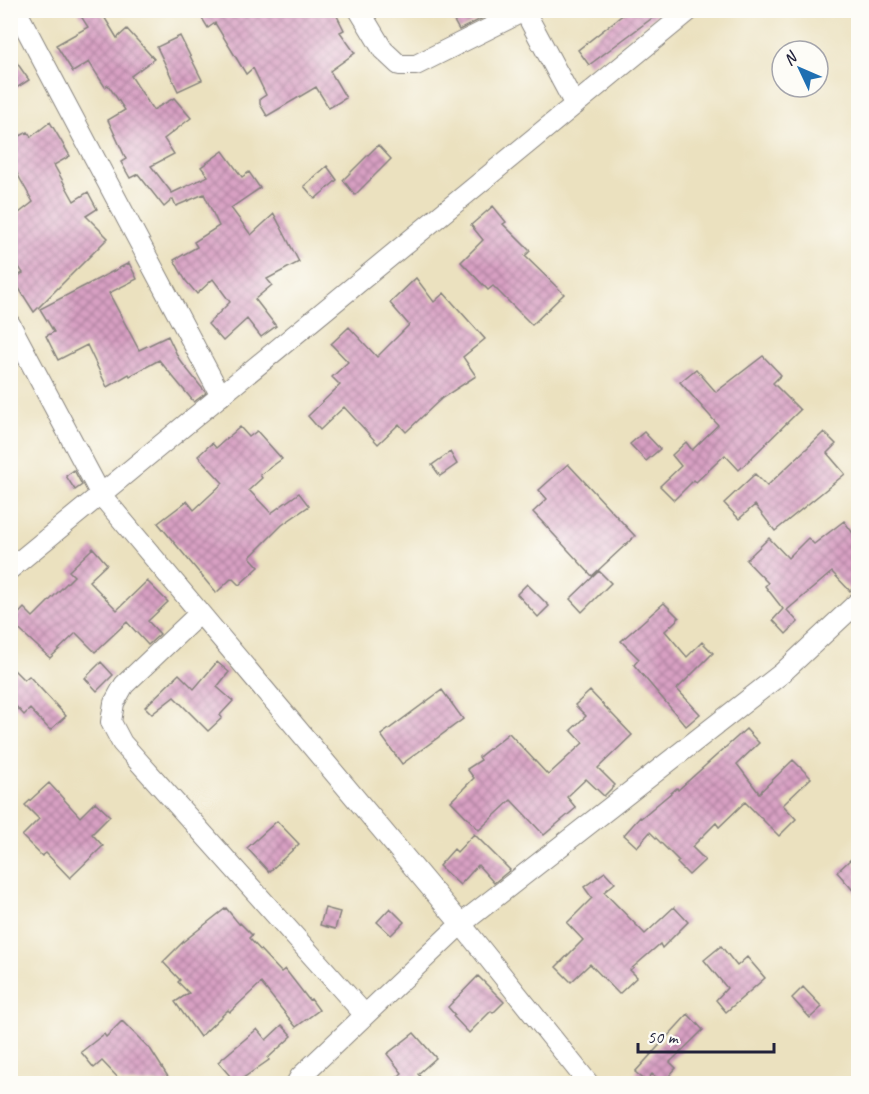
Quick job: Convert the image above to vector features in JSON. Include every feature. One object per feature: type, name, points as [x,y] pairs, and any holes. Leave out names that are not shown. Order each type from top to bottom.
[{"type":"street","points":[[16,10],[221,396]]},
{"type":"street","points":[[359,10],[383,50],[399,65],[416,65],[524,11],[575,105]]},
{"type":"street","points":[[10,569],[690,10]]},
{"type":"street","points":[[10,324],[16,346],[101,495],[461,924],[588,1083]]},
{"type":"street","points":[[296,1083],[461,924],[782,674],[858,602]]},
{"type":"street","points":[[200,613],[123,685],[114,703],[111,722],[122,743],[366,1015]]},
{"type":"building","points":[[77,10],[100,10],[117,38],[127,29],[154,59],[131,76],[153,110],[174,98],[191,118],[164,139],[174,154],[151,166],[172,193],[208,176],[201,167],[223,151],[242,177],[249,172],[260,188],[231,208],[251,235],[274,214],[299,262],[267,279],[272,285],[255,299],[276,326],[261,337],[247,319],[223,341],[208,324],[230,302],[213,279],[197,294],[186,281],[174,260],[197,247],[194,242],[219,226],[204,194],[176,206],[173,199],[164,207],[138,174],[130,178],[121,162],[126,159],[108,120],[125,110],[108,85],[105,87],[89,62],[73,72],[56,45],[88,27]]},
{"type":"building","points":[[197,10],[334,10],[344,30],[340,32],[355,53],[330,71],[346,98],[329,108],[316,87],[267,116],[260,104],[260,99],[266,95],[253,68],[246,74],[215,23],[208,28]]},
{"type":"building","points":[[448,10],[479,10],[483,18],[459,30]]},
{"type":"building","points":[[629,10],[663,10],[589,65],[578,50]]},
{"type":"building","points":[[180,36],[202,80],[178,91],[157,47]]},
{"type":"building","points":[[10,53],[29,80],[10,92]]},
{"type":"building","points":[[10,121],[20,136],[28,132],[31,137],[50,122],[70,156],[54,165],[74,201],[88,192],[97,209],[86,216],[108,238],[34,312],[13,279],[23,273],[10,254],[10,220],[33,202],[10,161]]},
{"type":"building","points":[[378,145],[391,159],[355,195],[343,180]]},
{"type":"building","points":[[327,166],[337,180],[315,199],[304,186]]},
{"type":"building","points":[[493,206],[506,222],[503,224],[530,251],[525,256],[564,294],[532,325],[493,286],[488,290],[461,262],[483,240],[471,225]]},
{"type":"building","points":[[129,263],[137,279],[109,293],[139,350],[168,336],[179,359],[206,393],[194,402],[159,360],[107,387],[87,345],[58,360],[46,336],[54,332],[40,309]]},
{"type":"building","points":[[416,278],[434,302],[444,293],[485,339],[463,357],[476,376],[442,398],[406,432],[399,424],[378,444],[344,407],[320,430],[308,416],[340,385],[332,377],[348,362],[331,344],[349,327],[377,357],[409,325],[390,303]]},
{"type":"building","points":[[763,356],[781,375],[773,383],[800,410],[739,470],[725,455],[674,500],[660,486],[681,466],[672,455],[686,442],[692,450],[718,425],[680,382],[696,369],[716,392]]},
{"type":"building","points":[[240,427],[249,437],[257,431],[282,459],[260,475],[262,478],[249,490],[271,513],[299,493],[309,506],[282,525],[250,557],[259,567],[239,585],[232,578],[216,593],[158,523],[187,501],[194,510],[223,483],[198,456],[212,443],[216,448]]},
{"type":"building","points":[[644,432],[660,449],[646,461],[630,444]]},
{"type":"building","points":[[824,432],[836,444],[827,453],[845,474],[775,531],[755,505],[739,519],[724,503],[755,474],[767,486]]},
{"type":"building","points":[[450,452],[457,464],[440,476],[432,465]]},
{"type":"building","points":[[568,464],[635,536],[592,576],[533,512],[547,499],[539,490]]},
{"type":"building","points":[[74,470],[82,485],[75,490],[66,476]]},
{"type":"building","points":[[844,521],[858,540],[858,584],[850,591],[832,572],[787,610],[798,622],[786,634],[773,620],[783,609],[765,586],[768,583],[746,560],[769,538],[788,558],[808,538],[814,544]]},
{"type":"building","points":[[93,548],[107,564],[89,581],[117,610],[147,581],[168,602],[148,621],[160,634],[148,645],[127,622],[95,652],[76,633],[50,658],[11,622],[24,608],[33,617],[74,576],[69,571]]},
{"type":"building","points":[[599,571],[611,583],[582,612],[570,599]]},
{"type":"building","points":[[527,584],[549,606],[538,617],[517,594]]},
{"type":"building","points":[[664,603],[679,618],[665,631],[687,657],[702,642],[713,653],[677,689],[700,714],[686,726],[634,665],[639,659],[621,641]]},
{"type":"building","points":[[101,662],[113,675],[97,691],[85,678]]},
{"type":"building","points":[[217,662],[229,672],[217,687],[233,701],[220,715],[222,718],[208,731],[174,697],[152,714],[145,707],[179,674],[194,689]]},
{"type":"building","points":[[10,666],[24,680],[29,676],[66,716],[50,730],[30,709],[24,715],[10,700]]},
{"type":"building","points":[[442,690],[463,719],[402,764],[381,735]]},
{"type":"building","points":[[590,691],[632,735],[598,768],[615,785],[604,796],[586,779],[567,797],[576,808],[544,835],[511,800],[479,830],[451,801],[474,778],[467,769],[481,760],[479,757],[509,733],[548,775],[583,743],[571,730],[586,716],[575,705]]},
{"type":"building","points":[[746,729],[759,743],[737,764],[759,793],[793,760],[811,778],[783,805],[796,819],[779,836],[745,802],[719,827],[716,823],[692,847],[705,860],[689,875],[677,863],[679,861],[650,832],[637,847],[624,835],[640,817],[677,788],[678,790]]},
{"type":"building","points":[[49,783],[80,817],[95,802],[110,816],[92,834],[103,846],[70,878],[46,853],[42,856],[22,836],[39,819],[25,805]]},
{"type":"building","points":[[277,821],[299,844],[269,872],[247,848]]},
{"type":"building","points":[[474,834],[510,870],[494,883],[478,865],[460,885],[439,866],[454,849],[457,852]]},
{"type":"building","points":[[851,859],[858,867],[858,896],[837,872]]},
{"type":"building","points":[[605,872],[615,883],[604,892],[645,934],[674,907],[688,922],[662,948],[660,944],[630,970],[637,977],[619,994],[590,964],[571,982],[556,967],[583,940],[567,923],[592,898],[584,887]]},
{"type":"building","points":[[226,908],[252,935],[249,938],[281,972],[285,969],[319,1010],[296,1027],[261,983],[200,1037],[175,1002],[189,993],[163,962],[184,941]]},
{"type":"building","points":[[325,908],[340,912],[335,929],[320,925]]},
{"type":"building","points":[[390,908],[404,922],[391,935],[377,922]]},
{"type":"building","points":[[721,946],[737,966],[747,957],[765,978],[726,1012],[716,1000],[727,988],[704,960]]},
{"type":"building","points":[[478,976],[504,1002],[493,1013],[491,1011],[469,1033],[448,1007]]},
{"type":"building","points":[[803,987],[822,1007],[810,1018],[792,998]]},
{"type":"building","points":[[688,1014],[703,1030],[670,1062],[676,1068],[663,1083],[652,1074],[646,1081],[635,1072]]},
{"type":"building","points":[[122,1021],[151,1050],[172,1083],[123,1083],[102,1061],[94,1068],[81,1052],[104,1034],[106,1037]]},
{"type":"building","points":[[282,1025],[292,1036],[268,1058],[269,1060],[236,1083],[218,1062],[257,1029],[266,1040]]},
{"type":"building","points":[[414,1033],[436,1058],[418,1074],[426,1083],[391,1083],[402,1073],[387,1054]]}]
